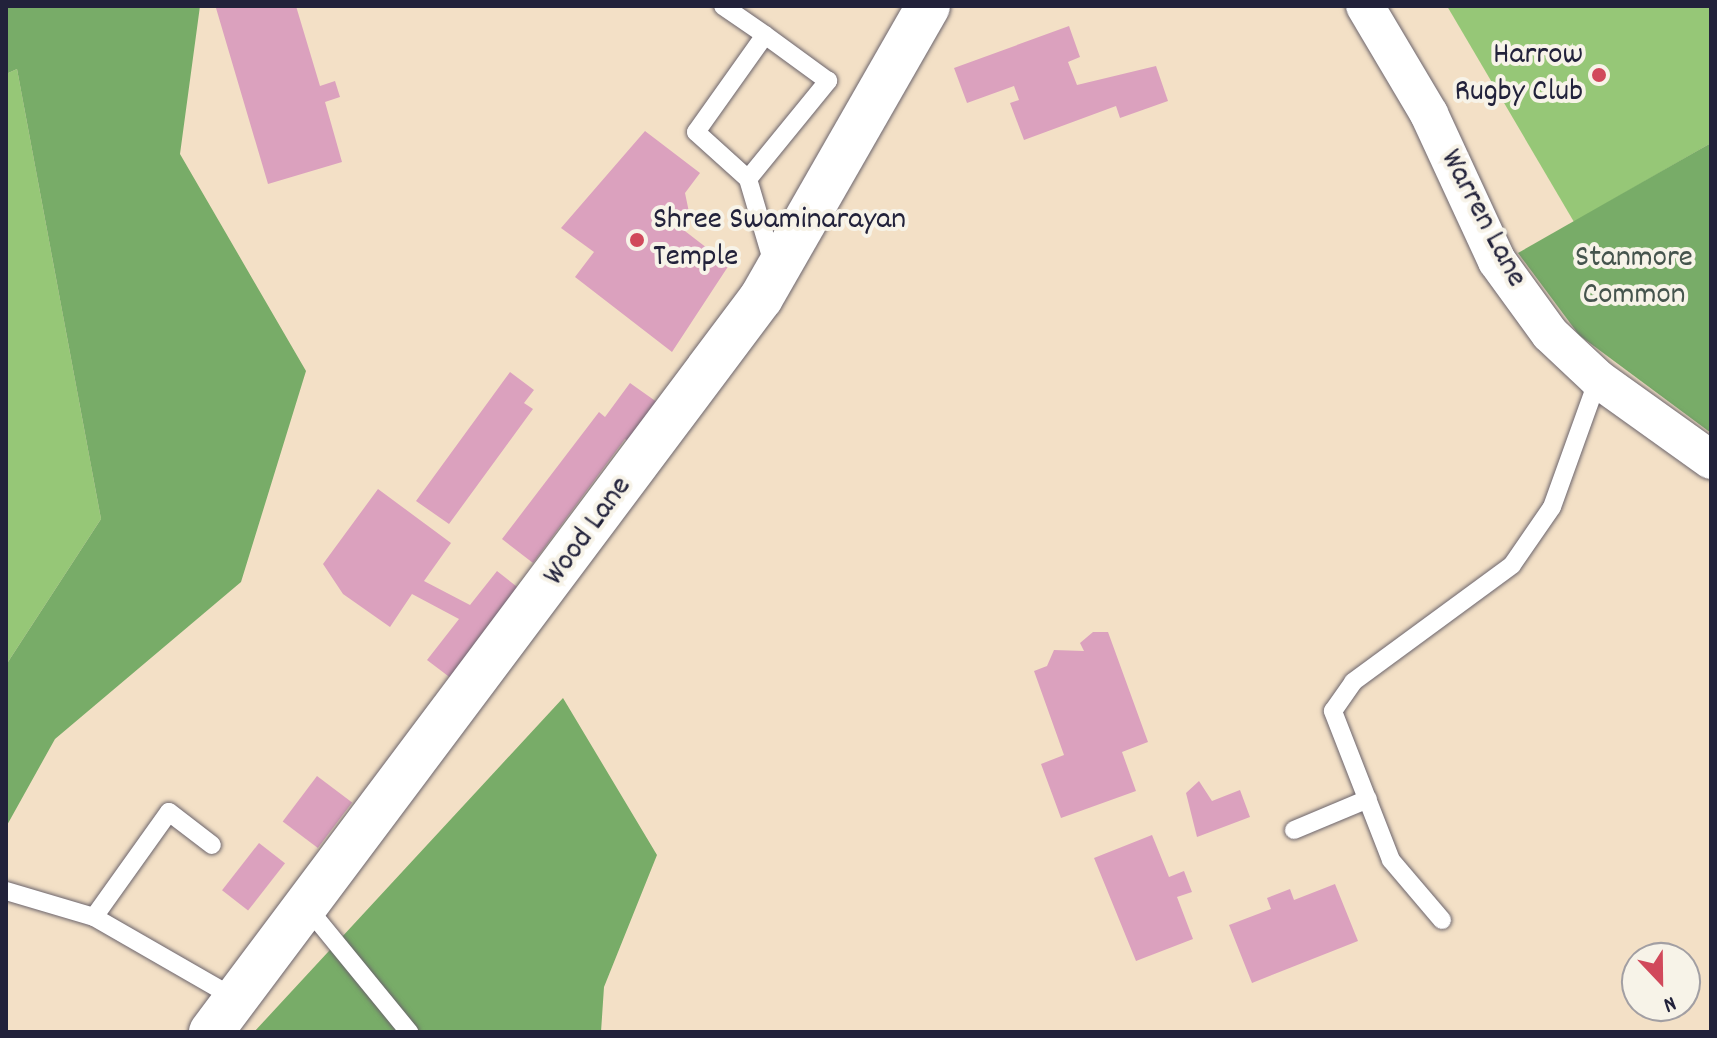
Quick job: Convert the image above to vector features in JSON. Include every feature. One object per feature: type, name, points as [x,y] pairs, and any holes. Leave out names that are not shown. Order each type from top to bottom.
[{"type":"street","name":"Wood Lane","points":[[223,1015],[777,273],[928,6]]},
{"type":"street","name":"Warren Lane","points":[[1365,6],[1429,114],[1497,261],[1550,334],[1598,379],[1711,460]]},
{"type":"lane","points":[[723,6],[828,81],[748,179]]},
{"type":"lane","points":[[765,35],[696,132],[748,179],[777,273]]},
{"type":"lane","points":[[1442,920],[1391,860],[1333,711],[1353,682],[1512,565],[1552,507],[1598,379]]},
{"type":"lane","points":[[1294,830],[1368,799]]},
{"type":"lane","points":[[94,917],[169,812],[212,845]]},
{"type":"lane","points":[[6,891],[94,917],[223,1015]]},
{"type":"lane","points":[[306,906],[409,1032]]},
{"type":"green space","points":[[6,6],[200,6],[180,154],[306,371],[241,582],[55,739],[6,827],[6,665],[101,519],[17,69],[6,74]]},
{"type":"green space","name":"Harrow Rugby Club","points":[[1447,6],[1711,6],[1711,143],[1574,222]]},
{"type":"green space","points":[[17,69],[101,519],[6,665],[6,74]]},
{"type":"green space","name":"Stanmore Common","points":[[1711,143],[1711,433],[1579,335],[1518,253]]},
{"type":"green space","points":[[563,698],[657,855],[604,987],[601,1032],[254,1032]]},
{"type":"building","points":[[296,6],[320,86],[335,81],[340,97],[325,102],[342,162],[268,184],[216,8]]},
{"type":"building","points":[[1069,26],[1080,57],[1068,62],[1077,85],[1156,66],[1168,101],[1120,118],[1116,106],[1024,140],[1010,103],[1019,100],[1014,86],[967,103],[954,68]]},
{"type":"building","name":"Shree Swaminarayan Temple","points":[[645,131],[700,173],[685,193],[690,217],[681,228],[729,265],[672,352],[575,277],[594,252],[561,228]]},
{"type":"building","points":[[510,372],[534,390],[524,403],[533,409],[449,524],[416,501]]},
{"type":"building","points":[[630,383],[661,405],[632,444],[625,439],[533,563],[502,539],[599,412],[605,417]]},
{"type":"building","points":[[378,489],[451,543],[424,581],[470,605],[497,571],[521,590],[452,679],[427,660],[459,619],[412,594],[390,627],[343,594],[323,564]]},
{"type":"building","points":[[1093,632],[1108,632],[1148,742],[1122,752],[1136,791],[1061,818],[1041,764],[1064,755],[1034,671],[1047,666],[1054,650],[1084,651],[1080,643]]},
{"type":"building","points":[[317,776],[352,802],[318,848],[283,822]]},
{"type":"building","points":[[1199,781],[1212,801],[1240,790],[1250,817],[1197,837],[1186,793]]},
{"type":"building","points":[[1152,835],[1169,877],[1184,871],[1192,892],[1177,897],[1193,939],[1136,961],[1094,858]]},
{"type":"building","points":[[259,843],[285,863],[248,911],[222,890]]},
{"type":"building","points":[[1335,884],[1358,941],[1252,983],[1229,925],[1271,909],[1267,898],[1290,889],[1294,900]]},
{"type":"place","name":"Harrow Rugby Club","points":[[1599,75]]},
{"type":"place","name":"Shree Swaminarayan Temple","points":[[637,240]]}]
